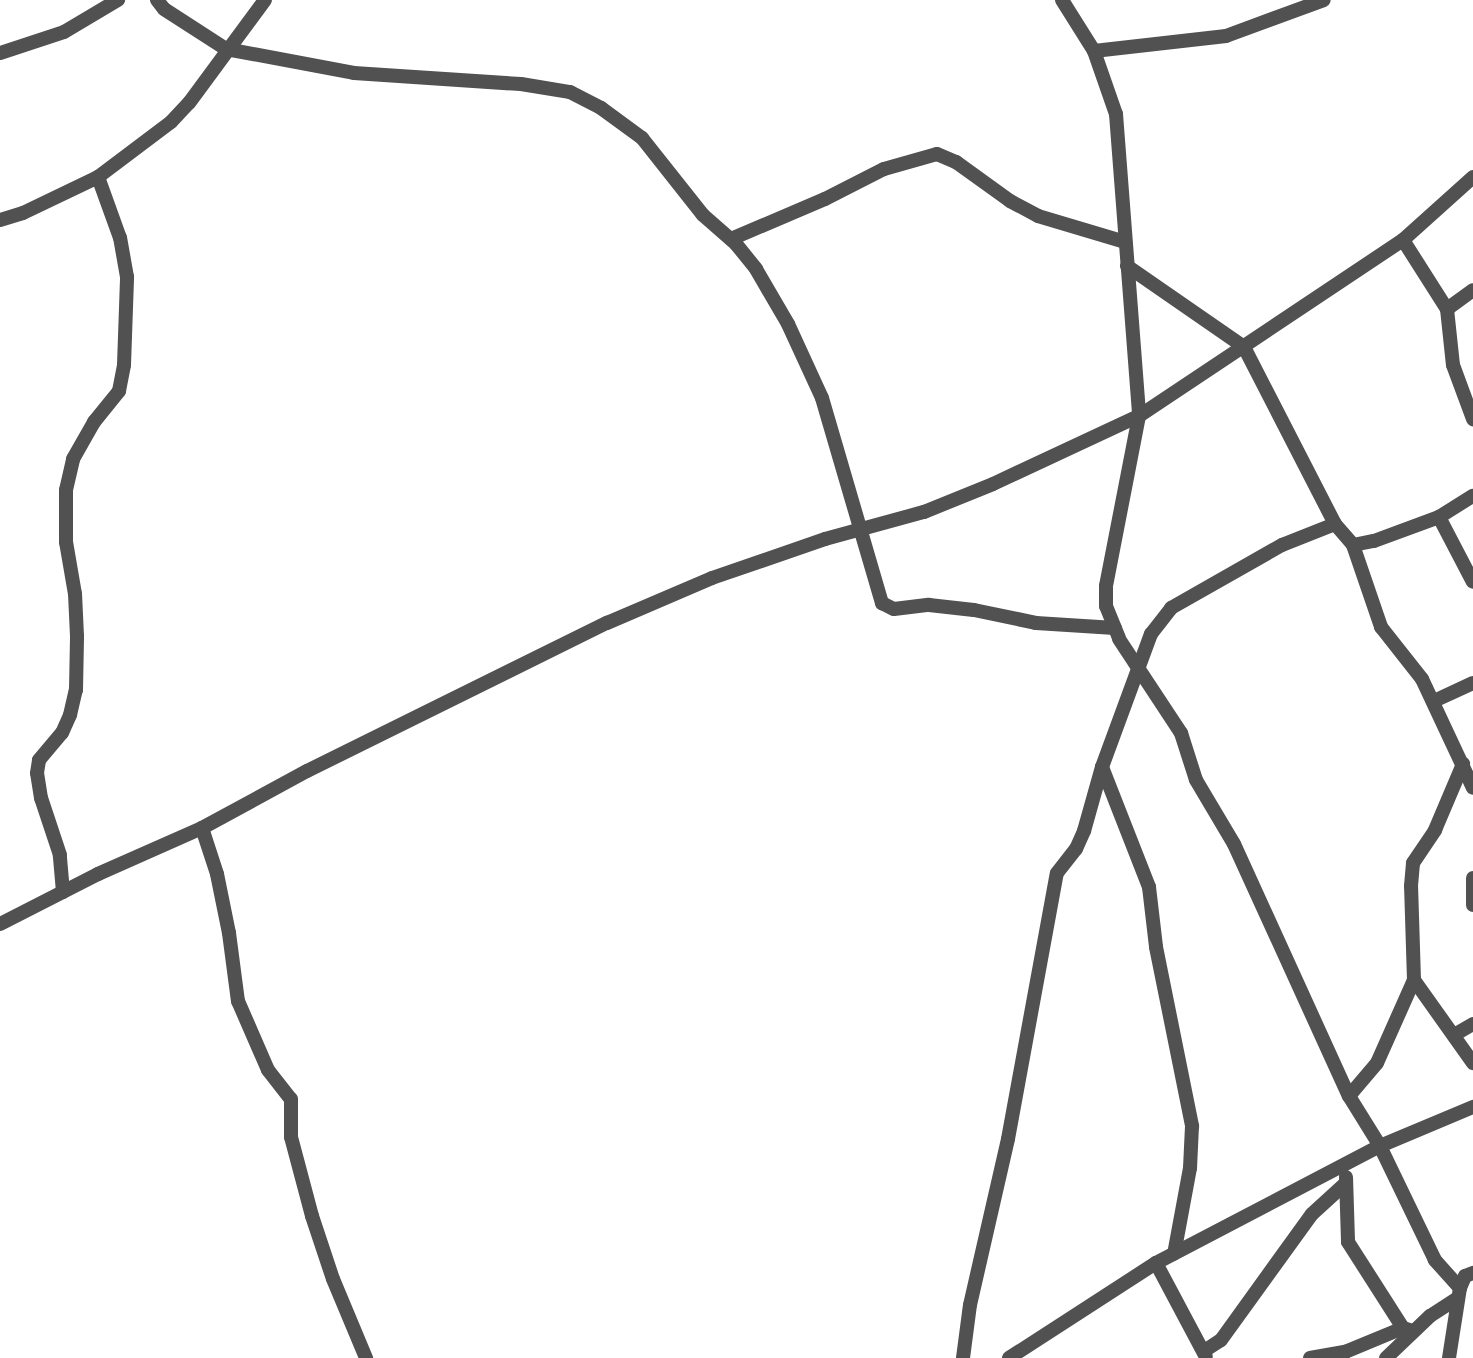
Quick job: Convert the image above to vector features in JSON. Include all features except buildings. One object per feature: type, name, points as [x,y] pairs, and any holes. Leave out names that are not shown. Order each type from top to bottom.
[{"type":"street","points":[[0,53],[64,32],[118,0]]},
{"type":"street","points":[[157,0],[164,9],[226,49],[354,73],[474,79],[570,92],[601,108],[642,138],[703,215],[731,239],[756,269],[769,291],[822,398],[861,529],[877,594],[882,603],[894,609],[929,605],[974,610],[1036,623],[1115,628]]},
{"type":"street","points":[[0,220],[23,213],[98,177],[171,121],[189,103],[226,49],[265,0]]},
{"type":"street","points":[[1062,0],[1094,51],[1116,114],[1139,416],[1105,586],[1106,606],[1139,670],[1181,733],[1196,780],[1234,844],[1349,1096],[1380,1146],[1435,1260],[1459,1293]]},
{"type":"street","points":[[1094,51],[1226,36],[1323,0]]},
{"type":"street","points":[[731,239],[825,199],[884,169],[937,154],[956,162],[1010,201],[1038,216],[1125,242]]},
{"type":"street","points":[[63,892],[60,855],[41,798],[37,773],[39,760],[62,733],[76,690],[75,594],[66,542],[66,490],[74,459],[94,422],[119,391],[124,365],[127,277],[120,238],[98,177]]},
{"type":"street","points":[[0,924],[202,828],[307,771],[607,623],[712,578],[861,529],[924,512],[993,484],[1139,416],[1403,240],[1473,177]]},
{"type":"street","points":[[1403,240],[1447,309],[1453,365],[1473,419]]},
{"type":"street","points":[[1127,266],[1244,347],[1335,524],[1353,545],[1381,627],[1422,679],[1473,788]]},
{"type":"street","points":[[1447,309],[1473,290]]},
{"type":"street","points":[[1353,545],[1374,541],[1440,517],[1473,496]]},
{"type":"street","points":[[1440,517],[1473,580]]},
{"type":"street","points":[[963,1358],[970,1305],[1011,1126],[1057,873],[1076,849],[1084,831],[1102,767],[1151,634],[1171,608],[1282,545],[1335,524]]},
{"type":"street","points":[[1434,701],[1473,683]]},
{"type":"street","points":[[1349,1096],[1377,1063],[1414,980],[1410,886],[1413,863],[1435,830],[1463,764]]},
{"type":"street","points":[[1102,767],[1149,887],[1156,947],[1192,1126],[1190,1168],[1174,1254]]},
{"type":"street","points":[[202,828],[217,874],[229,933],[238,1001],[268,1070],[290,1100],[290,1137],[312,1216],[333,1279],[366,1358]]},
{"type":"street","points":[[1473,878],[1473,905]]},
{"type":"street","points":[[1414,980],[1473,1063]]},
{"type":"street","points":[[1454,1035],[1473,1024]]},
{"type":"street","points":[[1009,1358],[1156,1263],[1380,1146],[1473,1107]]},
{"type":"street","points":[[1347,1165],[1348,1242],[1408,1329]]},
{"type":"street","points":[[1156,1263],[1205,1355],[1221,1340],[1312,1214],[1346,1183]]},
{"type":"street","points":[[1449,1358],[1459,1293],[1465,1276],[1473,1273]]},
{"type":"street","points":[[1310,1358],[1345,1352],[1408,1329],[1459,1293]]},
{"type":"street","points":[[1386,1358],[1408,1329]]}]
